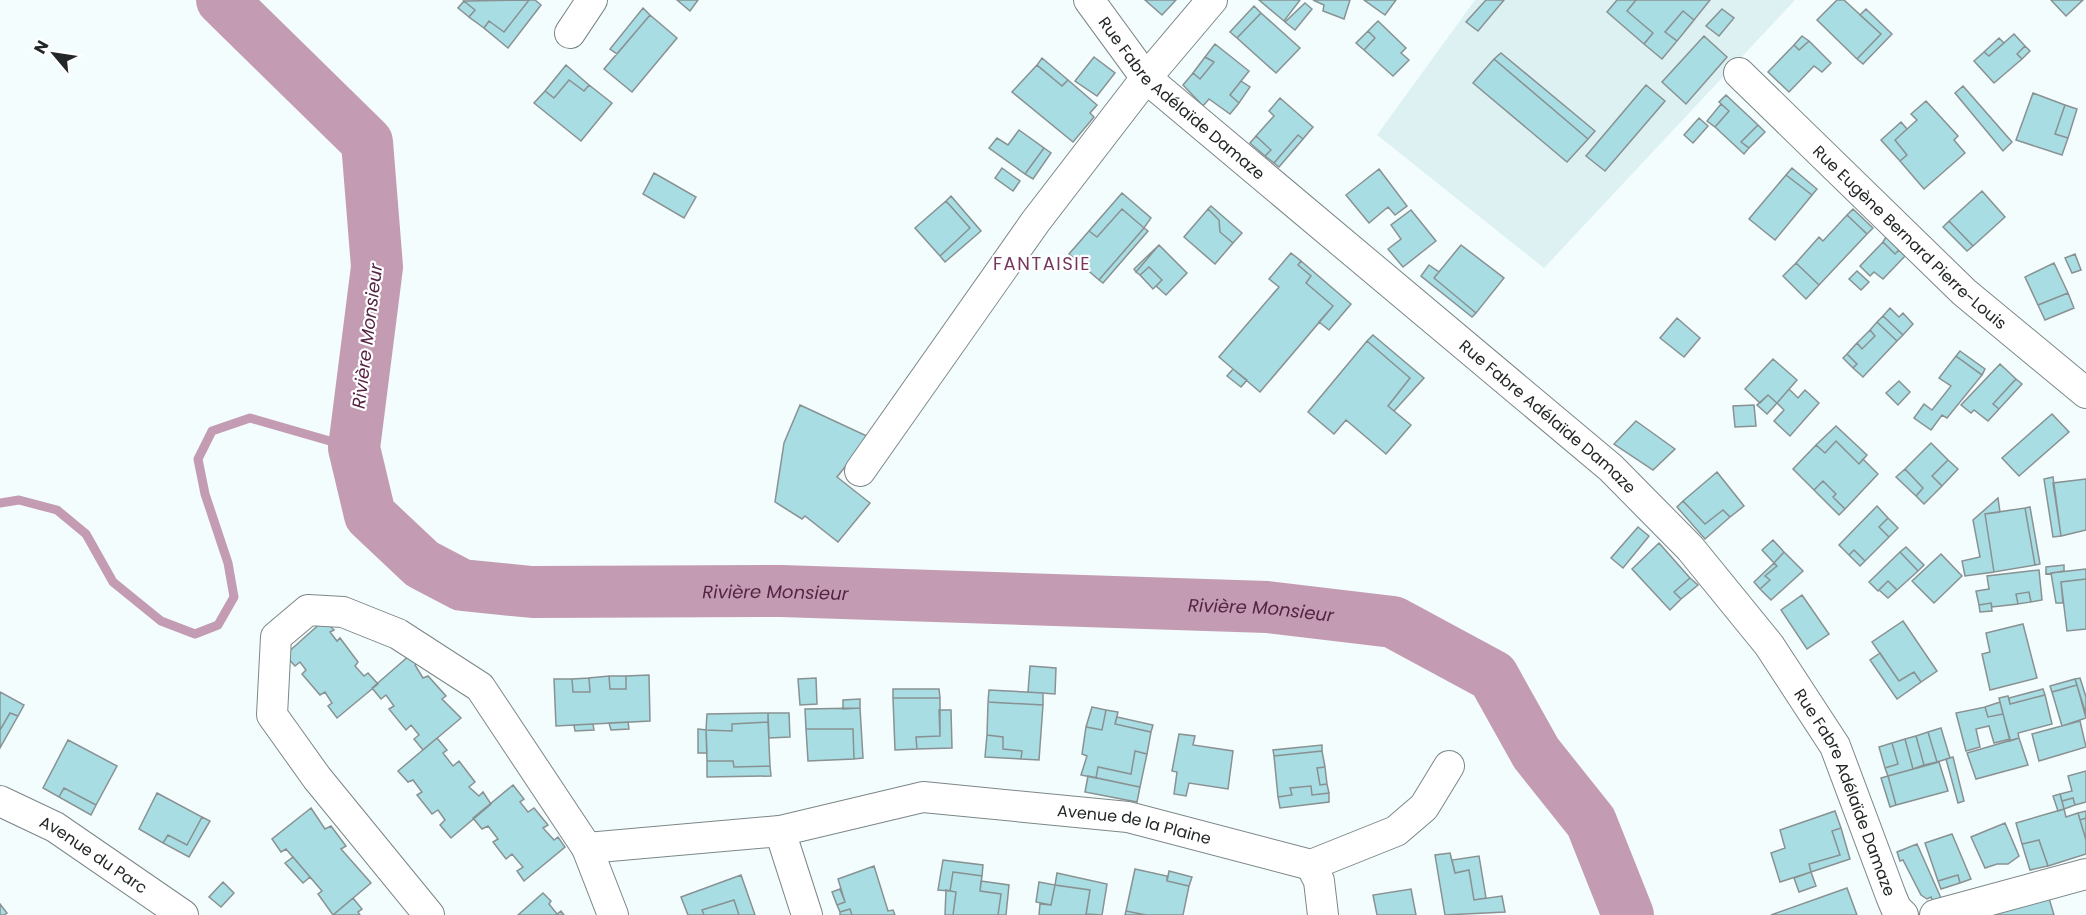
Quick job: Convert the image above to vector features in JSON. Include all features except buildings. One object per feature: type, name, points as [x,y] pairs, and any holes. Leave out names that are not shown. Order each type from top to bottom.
[{"type":"street","points":[[570,33],[592,0]]},
{"type":"street","name":"Rue Fabre Adélaïde Damaze","points":[[1089,0],[1146,78],[1611,468],[1690,548],[1769,645],[1835,746],[1891,896],[1896,908],[1903,915]]},
{"type":"street","points":[[860,471],[1036,220],[1146,78],[1212,0]]},
{"type":"street","name":"Rue Eugène Bernard Pierre-Louis","points":[[1739,73],[1964,292],[2086,393]]},
{"type":"street","points":[[429,915],[317,778],[272,715],[276,637],[308,610],[343,612],[398,634],[480,687],[587,848],[613,915]]},
{"type":"street","points":[[1323,915],[1318,881],[1311,865],[1396,831],[1424,807],[1449,766]]},
{"type":"street","name":"Avenue de la Plaine","points":[[587,848],[780,831],[923,797],[1128,817],[1311,865]]},
{"type":"street","name":"Avenue du Parc","points":[[0,801],[55,827],[183,915]]},
{"type":"street","points":[[780,831],[807,915]]},
{"type":"street","points":[[1935,915],[2086,874]]},
{"type":"shaded area","points":[[1475,0],[1795,0],[1544,268],[1377,135]]},
{"type":"waterway","name":"Rivière Monsieur","points":[[222,0],[367,142],[377,267],[354,448],[370,515],[422,564],[462,585],[532,592],[781,591],[1267,607],[1393,622],[1493,676],[1536,753],[1591,822],[1628,915]]},
{"type":"waterway","points":[[0,503],[19,500],[57,510],[86,534],[113,582],[161,621],[195,634],[218,625],[234,597],[228,563],[205,494],[198,459],[212,431],[250,418],[354,448]]},
{"type":"district","name":"FANTAISIE","points":[[1042,263]]}]
